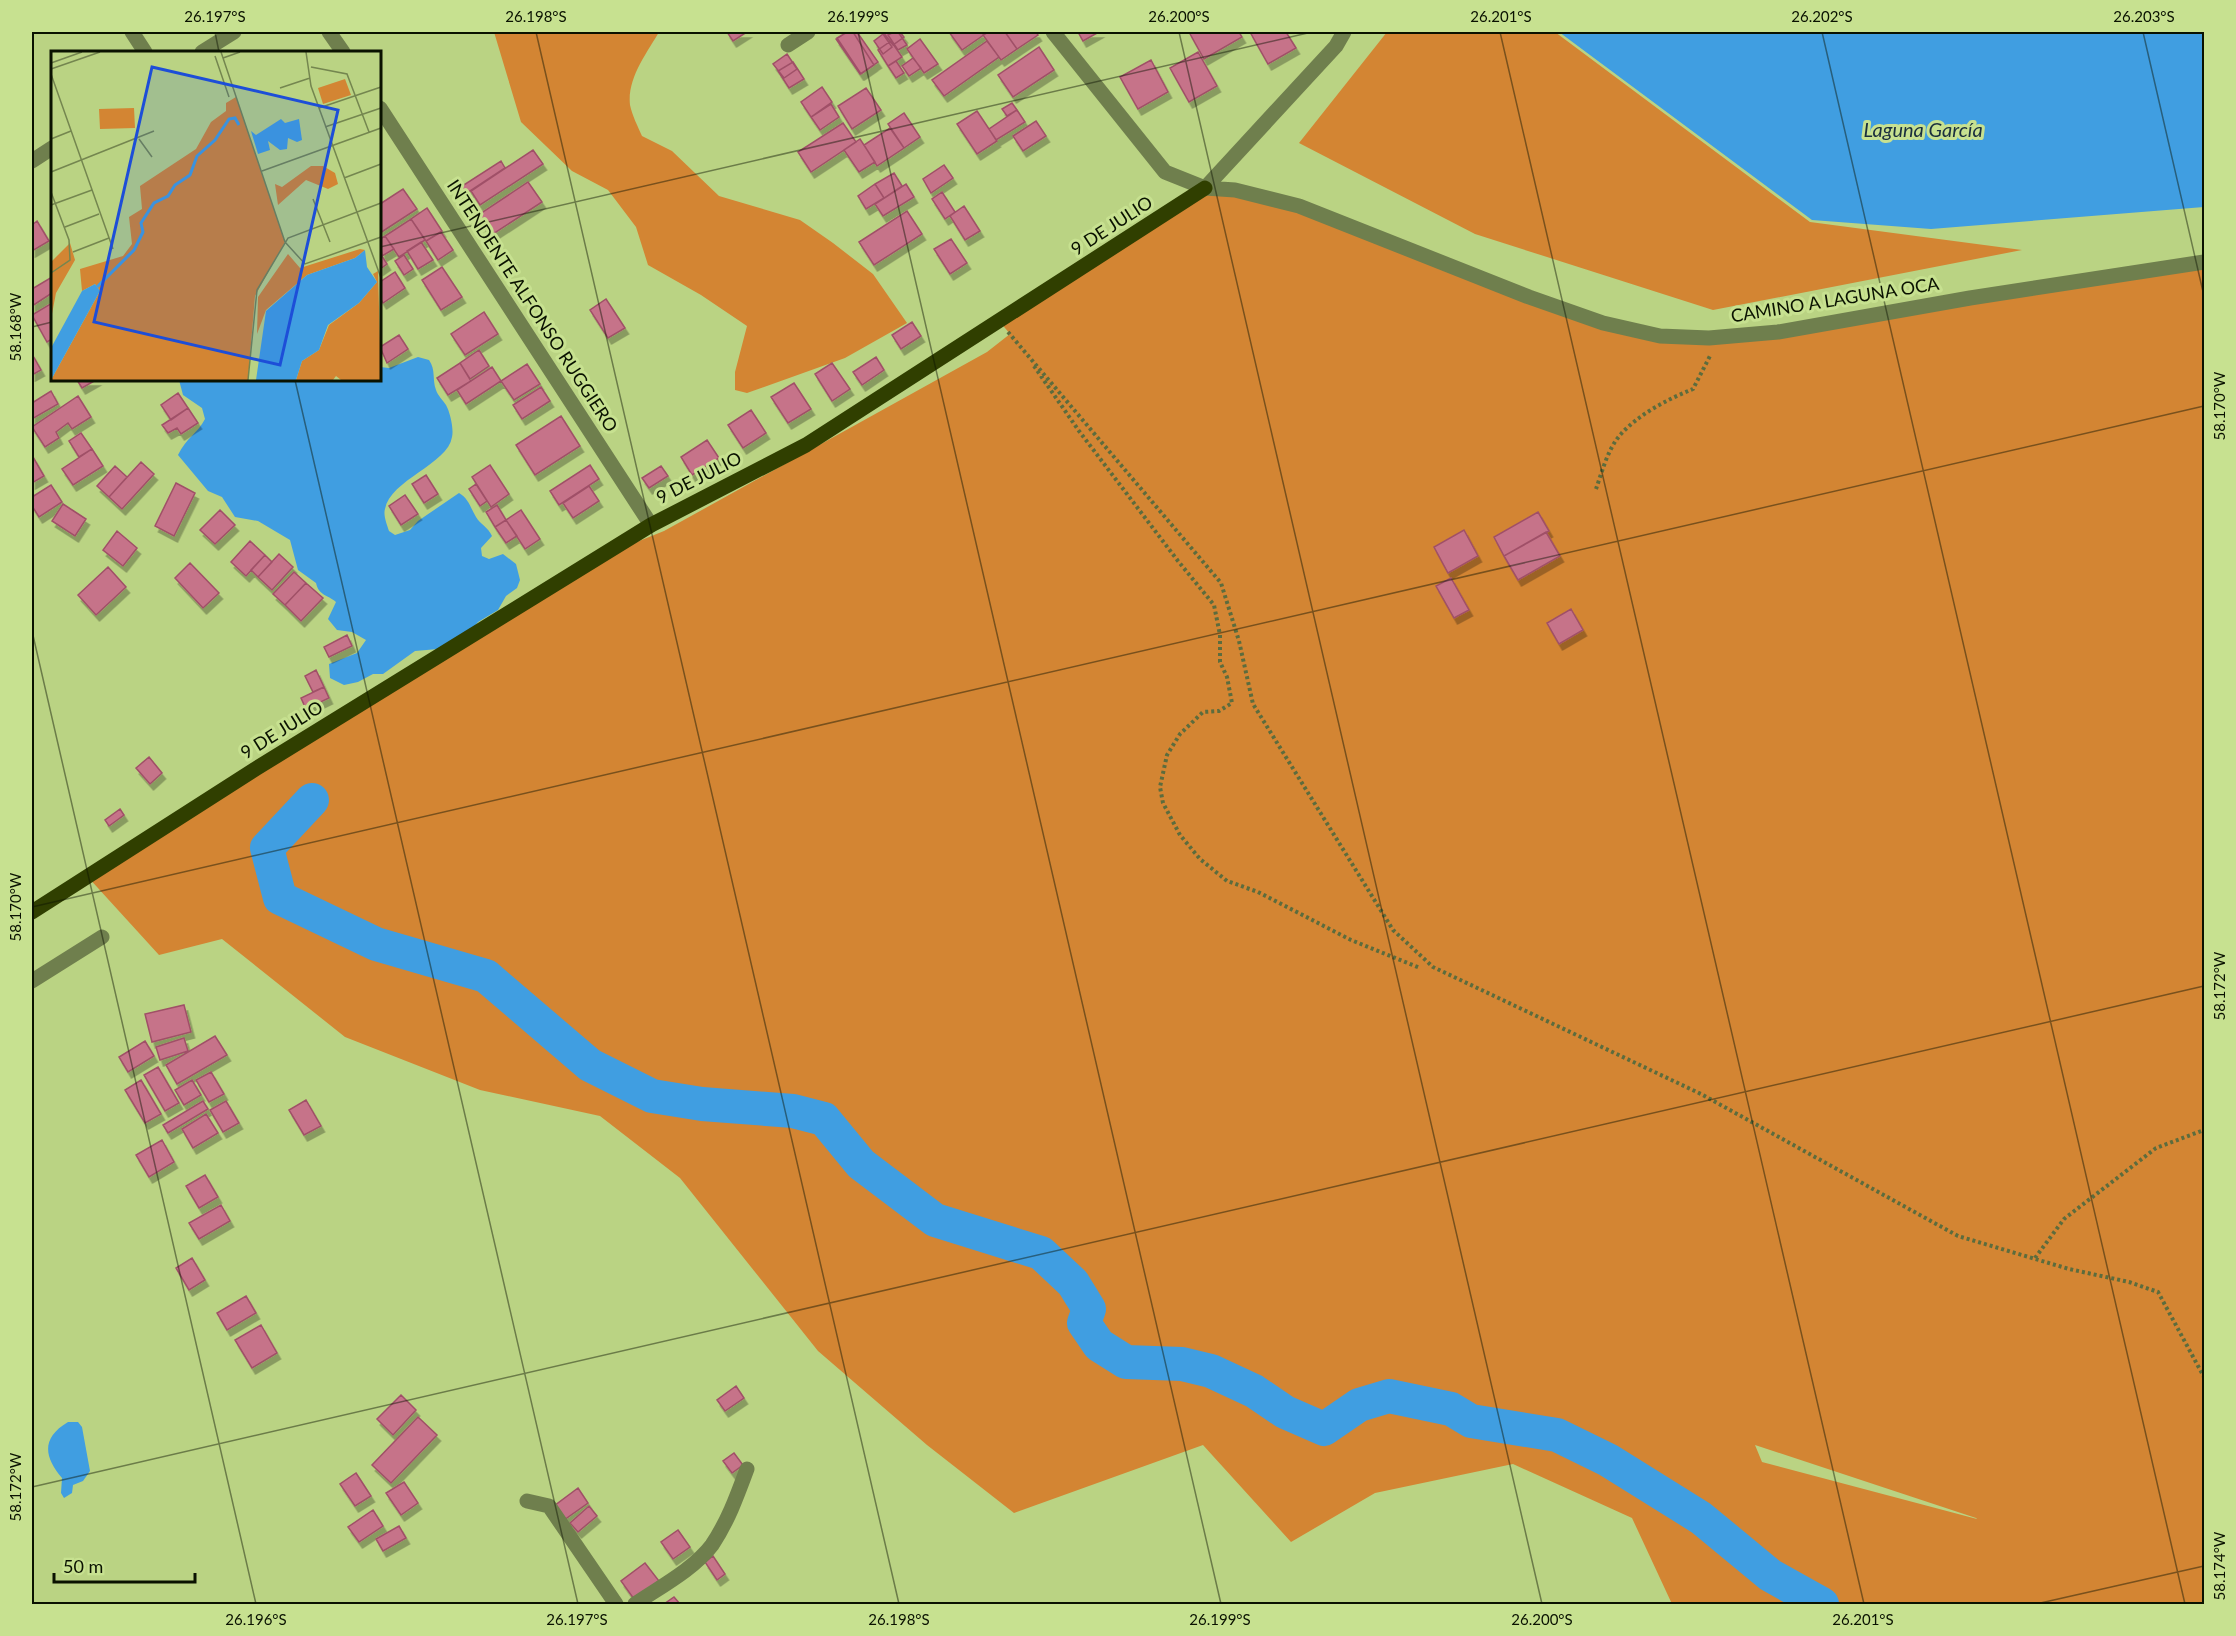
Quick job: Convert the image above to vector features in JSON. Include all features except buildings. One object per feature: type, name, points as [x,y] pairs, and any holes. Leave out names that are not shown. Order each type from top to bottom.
[{"type":"main road","name":"9 DE JULIO","points":[[32,912],[257,768],[651,525],[806,446],[1205,188]]},
{"type":"street","points":[[132,32],[144,51]]},
{"type":"street","points":[[204,51],[234,32]]},
{"type":"street","points":[[329,32],[342,51]]},
{"type":"street","points":[[788,45],[808,32]]},
{"type":"street","name":"CAMINO A LAGUNA OCA","points":[[1053,32],[1165,172],[1205,188],[1235,190],[1299,206],[1529,297],[1603,323],[1660,336],[1709,338],[1778,332],[1970,297],[2205,261]]},
{"type":"street","name":"9 DE JULIO","points":[[1205,188],[1336,46],[1344,32]]},
{"type":"street","name":"INTENDENTE ALFONSO RUGGIERO","points":[[381,110],[651,525]]},
{"type":"street","points":[[32,161],[51,149]]},
{"type":"street","points":[[32,981],[102,937]]},
{"type":"street","points":[[635,1605],[687,1567],[710,1546],[731,1514],[747,1469]]},
{"type":"street","points":[[527,1501],[549,1506],[616,1605]]},
{"type":"path","points":[[1000,322],[1221,583],[1239,641],[1254,704],[1393,930],[1433,967],[1701,1094],[1958,1236],[2129,1282],[2158,1292],[2205,1377]]},
{"type":"path","points":[[1596,489],[1606,461],[1621,434],[1667,400],[1693,389],[1711,357],[1709,338]]},
{"type":"path","points":[[1022,347],[1079,431],[1214,605],[1220,635],[1220,663],[1227,677],[1232,703],[1219,711],[1203,712],[1179,734],[1167,755],[1160,787],[1163,803],[1180,836],[1200,859],[1227,881],[1258,892],[1351,940],[1420,968]]},
{"type":"path","points":[[2035,1258],[2064,1219],[2156,1148],[2205,1130]]},
{"type":"shaded area","points":[[494,32],[659,32],[639,66],[630,95],[631,109],[642,136],[672,151],[719,196],[800,220],[833,243],[873,274],[907,323],[845,358],[747,393],[735,390],[735,372],[747,326],[701,295],[648,265],[636,227],[608,190],[572,171],[521,122]]},
{"type":"shaded area","points":[[1387,32],[1555,32],[1810,222],[2022,250],[1713,310],[1475,234],[1299,143]]},
{"type":"shaded area","points":[[1205,188],[1235,190],[1603,323],[1709,338],[2204,262],[2204,1604],[1672,1604],[1632,1518],[1513,1464],[1375,1493],[1291,1542],[1203,1445],[1014,1513],[927,1445],[818,1351],[680,1178],[600,1116],[480,1090],[345,1037],[222,939],[159,955],[87,876],[597,558],[664,531],[987,352],[1010,334],[1000,322]],"holes":[[[1755,1445],[1976,1518],[1762,1462]]]},
{"type":"water","name":"Laguna García","points":[[1559,32],[2204,32],[2204,207],[1931,229],[1812,220]]},
{"type":"water","points":[[418,357],[429,360],[436,390],[450,416],[452,437],[441,456],[397,489],[389,499],[384,514],[389,531],[395,535],[410,530],[418,521],[459,493],[492,536],[481,548],[482,556],[489,559],[503,554],[516,564],[520,580],[517,588],[506,596],[498,610],[438,649],[415,651],[383,674],[373,674],[358,682],[344,685],[330,678],[329,664],[357,653],[366,640],[352,632],[337,630],[328,619],[336,602],[321,593],[316,583],[298,570],[290,540],[258,521],[235,517],[222,497],[208,491],[178,455],[205,419],[202,408],[183,395],[179,381],[381,381],[381,367],[389,368]]},
{"type":"water","points":[[68,1422],[78,1422],[82,1427],[90,1471],[83,1481],[73,1485],[72,1493],[64,1498],[61,1493],[62,1478],[52,1463],[48,1448],[53,1435]]},
{"type":"waterway","points":[[312,800],[267,848],[280,898],[376,944],[486,976],[590,1065],[652,1096],[702,1104],[793,1111],[824,1119],[861,1164],[935,1220],[1041,1253],[1073,1283],[1089,1309],[1084,1323],[1099,1345],[1126,1362],[1182,1364],[1211,1371],[1254,1391],[1285,1412],[1324,1429],[1359,1405],[1389,1396],[1451,1409],[1471,1421],[1557,1435],[1608,1460],[1701,1518],[1770,1575],[1822,1604]]}]
